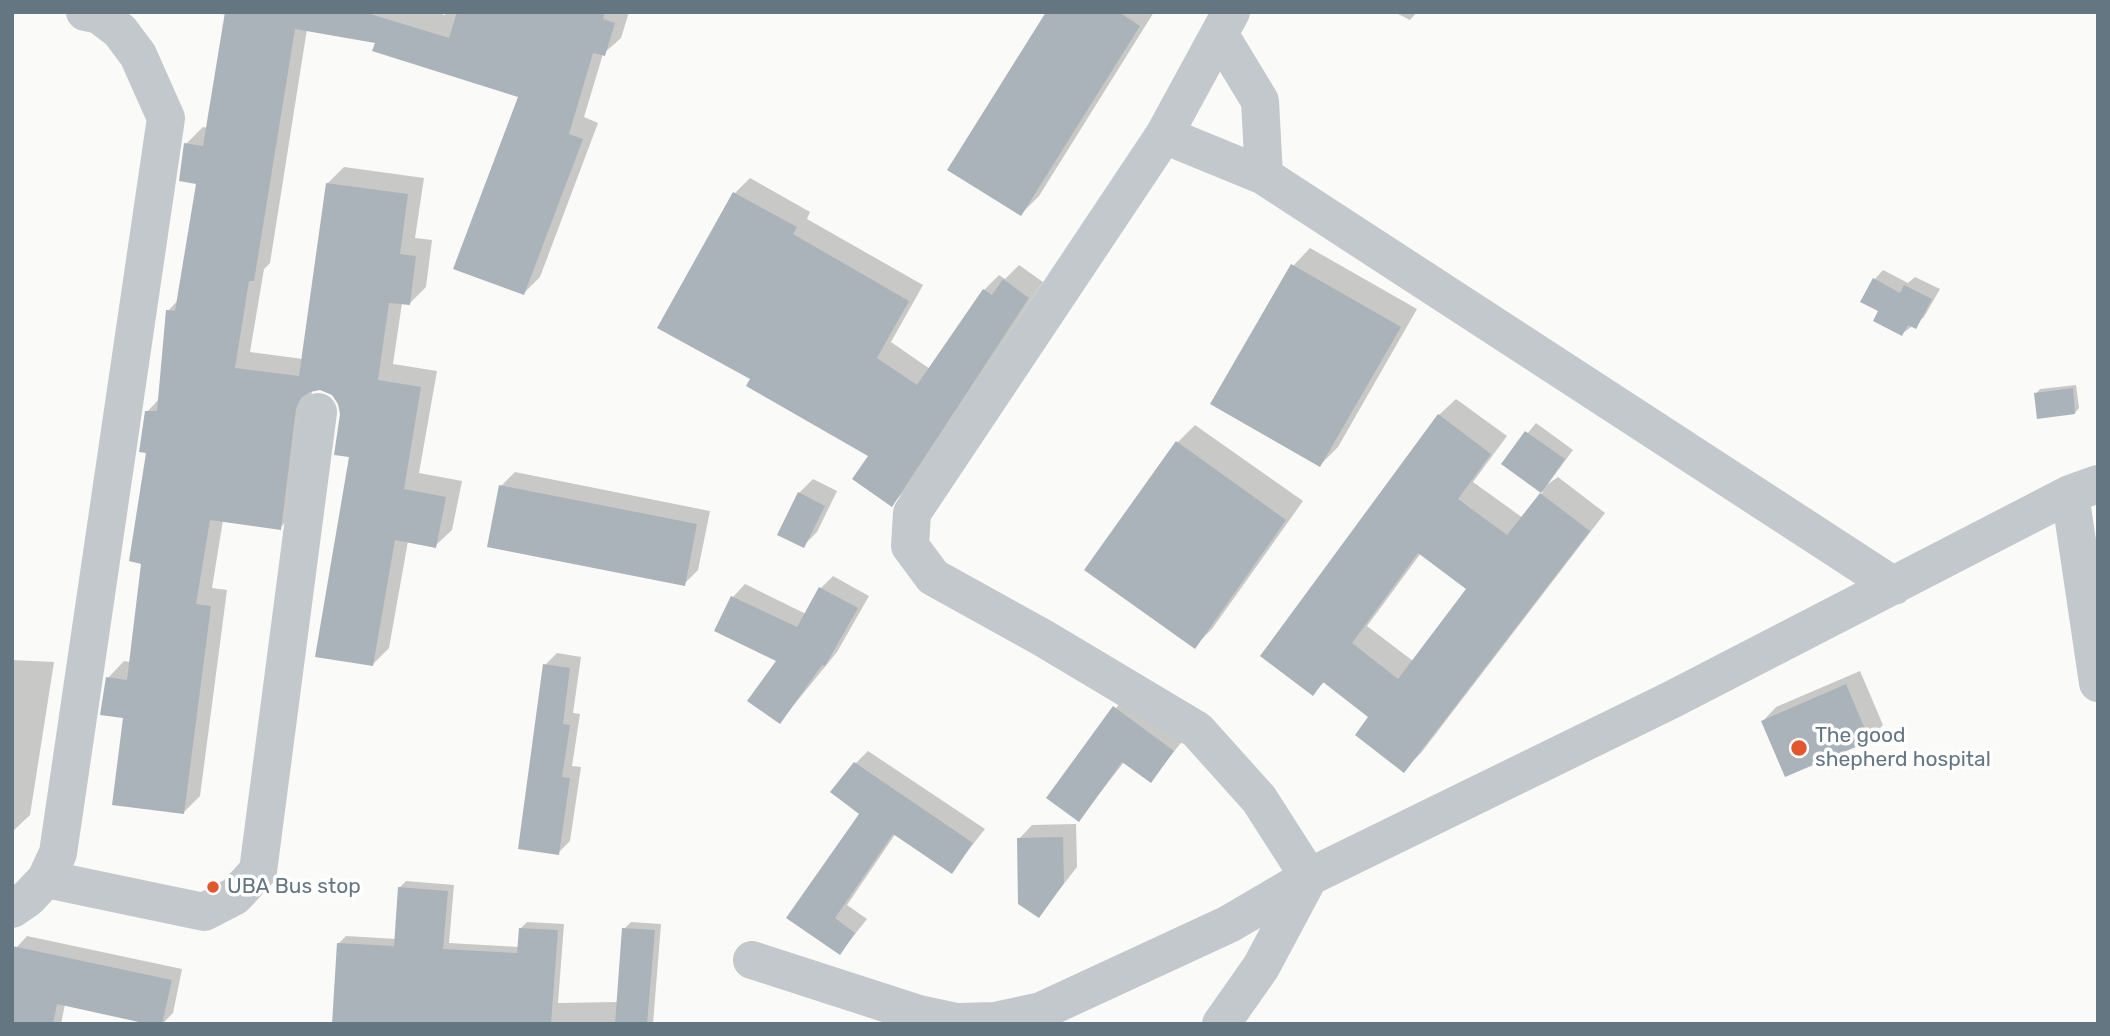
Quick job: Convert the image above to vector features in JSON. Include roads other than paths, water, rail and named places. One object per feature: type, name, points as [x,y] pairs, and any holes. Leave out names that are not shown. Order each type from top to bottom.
[{"type":"street","points":[[12,909],[46,880],[58,853],[166,118],[144,66],[126,39],[99,15],[85,12]]},
{"type":"street","points":[[1225,24],[1164,135],[912,513],[910,546],[933,577],[1043,638],[1197,730],[1259,799],[1309,877]]},
{"type":"street","points":[[1225,24],[1261,101],[1264,176]]},
{"type":"street","points":[[1164,135],[1264,176],[1894,586]]},
{"type":"street","points":[[46,880],[204,912],[234,896],[258,871],[318,412]]},
{"type":"street","points":[[752,960],[919,1014],[957,1022],[995,1021],[1041,1011],[1229,924],[1309,877],[2084,489],[2098,683]]},
{"type":"street","points":[[1221,1024],[1261,967],[1309,877]]},
{"type":"place","name":"The good shepherd hospital","points":[[1799,748]]},
{"type":"place","name":"UBA Bus stop","points":[[213,887]]}]
